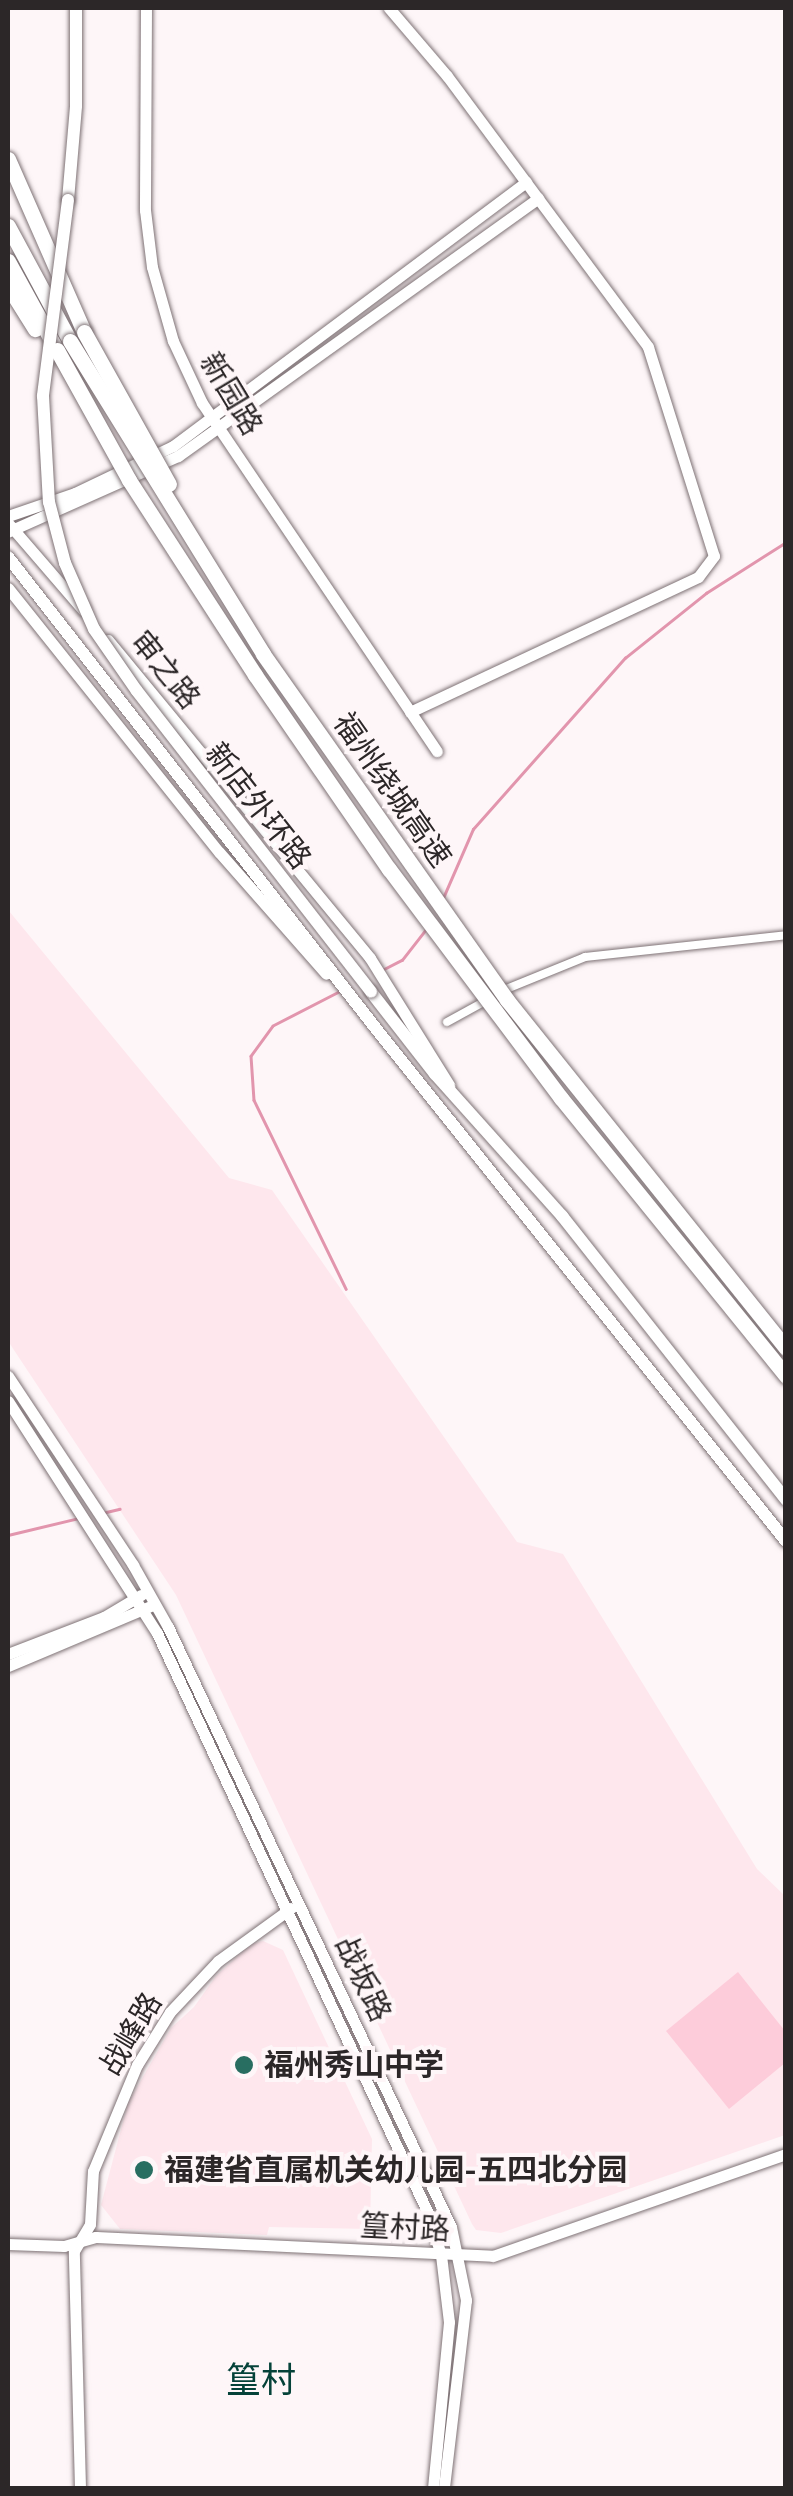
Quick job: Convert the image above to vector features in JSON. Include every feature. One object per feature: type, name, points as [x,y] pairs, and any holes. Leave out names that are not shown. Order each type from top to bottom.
[{"type":"highway","points":[[8,158],[65,344]]},
{"type":"highway","name":"福州绕城高速","points":[[8,226],[129,480],[255,675],[439,936],[561,1098],[786,1376]]},
{"type":"highway","name":"福州绕城高速","points":[[8,260],[262,654],[506,1000],[786,1348]]},
{"type":"highway","points":[[8,286],[65,344]]},
{"type":"main road","name":"新店外环路","points":[[76,8],[72,169],[43,396],[49,502],[65,563],[94,629],[137,691],[371,992],[455,1096],[562,1216],[786,1500]]},
{"type":"main road","name":"新园路","points":[[146,8],[144,188],[150,252],[172,341],[216,424],[437,750]]},
{"type":"main road","points":[[388,8],[526,182],[648,347],[714,556],[698,577],[410,712]]},
{"type":"main road","points":[[9,525],[163,466],[526,182]]},
{"type":"main road","points":[[216,424],[538,198]]},
{"type":"main road","name":"审之路","points":[[9,525],[370,958],[455,1096]]},
{"type":"main road","name":"新店外环路","points":[[8,557],[354,1002],[786,1541]]},
{"type":"main road","points":[[8,588],[218,852],[354,1002]]},
{"type":"main road","name":"战坂路","points":[[8,1376],[103,1521],[150,1607],[434,2187],[460,2256],[465,2327],[444,2488]]},
{"type":"main road","name":"战坂路","points":[[8,1401],[89,1524],[143,1594]]},
{"type":"main road","points":[[8,1654],[104,1617],[143,1594]]},
{"type":"main road","points":[[8,1666],[150,1607]]},
{"type":"main road","name":"战坂路","points":[[294,1907],[422,2200],[441,2255],[449,2345],[432,2488]]},
{"type":"main road","name":"战峰路","points":[[80,2488],[74,2258],[79,2238],[90,2224],[90,2185],[97,2160],[124,2091],[156,2032],[218,1960],[294,1907]]},
{"type":"main road","name":"篁村路","points":[[8,2244],[64,2246],[79,2238],[492,2256],[786,2154]]},
{"type":"street","points":[[447,1022],[513,983],[585,957],[786,936]]},
{"type":"shaded area","points":[[9,911],[229,1178],[272,1190],[517,1542],[563,1554],[757,1869],[785,1896],[785,2135],[501,2233],[476,2230],[472,2224],[176,1595],[8,1341]]},
{"type":"shaded area","name":"福州秀山中学","points":[[263,1941],[283,1950],[372,2139],[370,2229],[269,2227],[267,2235],[120,2229],[101,2205],[128,2103],[171,2028],[194,2007],[216,1976],[251,1944]]},
{"type":"shaded area","points":[[738,1972],[785,2031],[785,2063],[729,2109],[666,2031]]},
{"type":"waterway","points":[[443,898],[473,829],[625,658],[706,593],[786,542]]},
{"type":"waterway","points":[[384,969],[402,960],[427,928]]},
{"type":"waterway","points":[[341,991],[273,1026],[251,1056],[254,1100],[346,1289]]},
{"type":"waterway","points":[[102,1513],[120,1509]]},
{"type":"waterway","points":[[8,1535],[79,1518]]},
{"type":"place","name":"福州秀山中学","points":[[244,2065]]},
{"type":"place","name":"福建省直属机关幼儿园-五四北分园","points":[[144,2170]]},
{"type":"district","name":"篁村","points":[[261,2380]]}]
